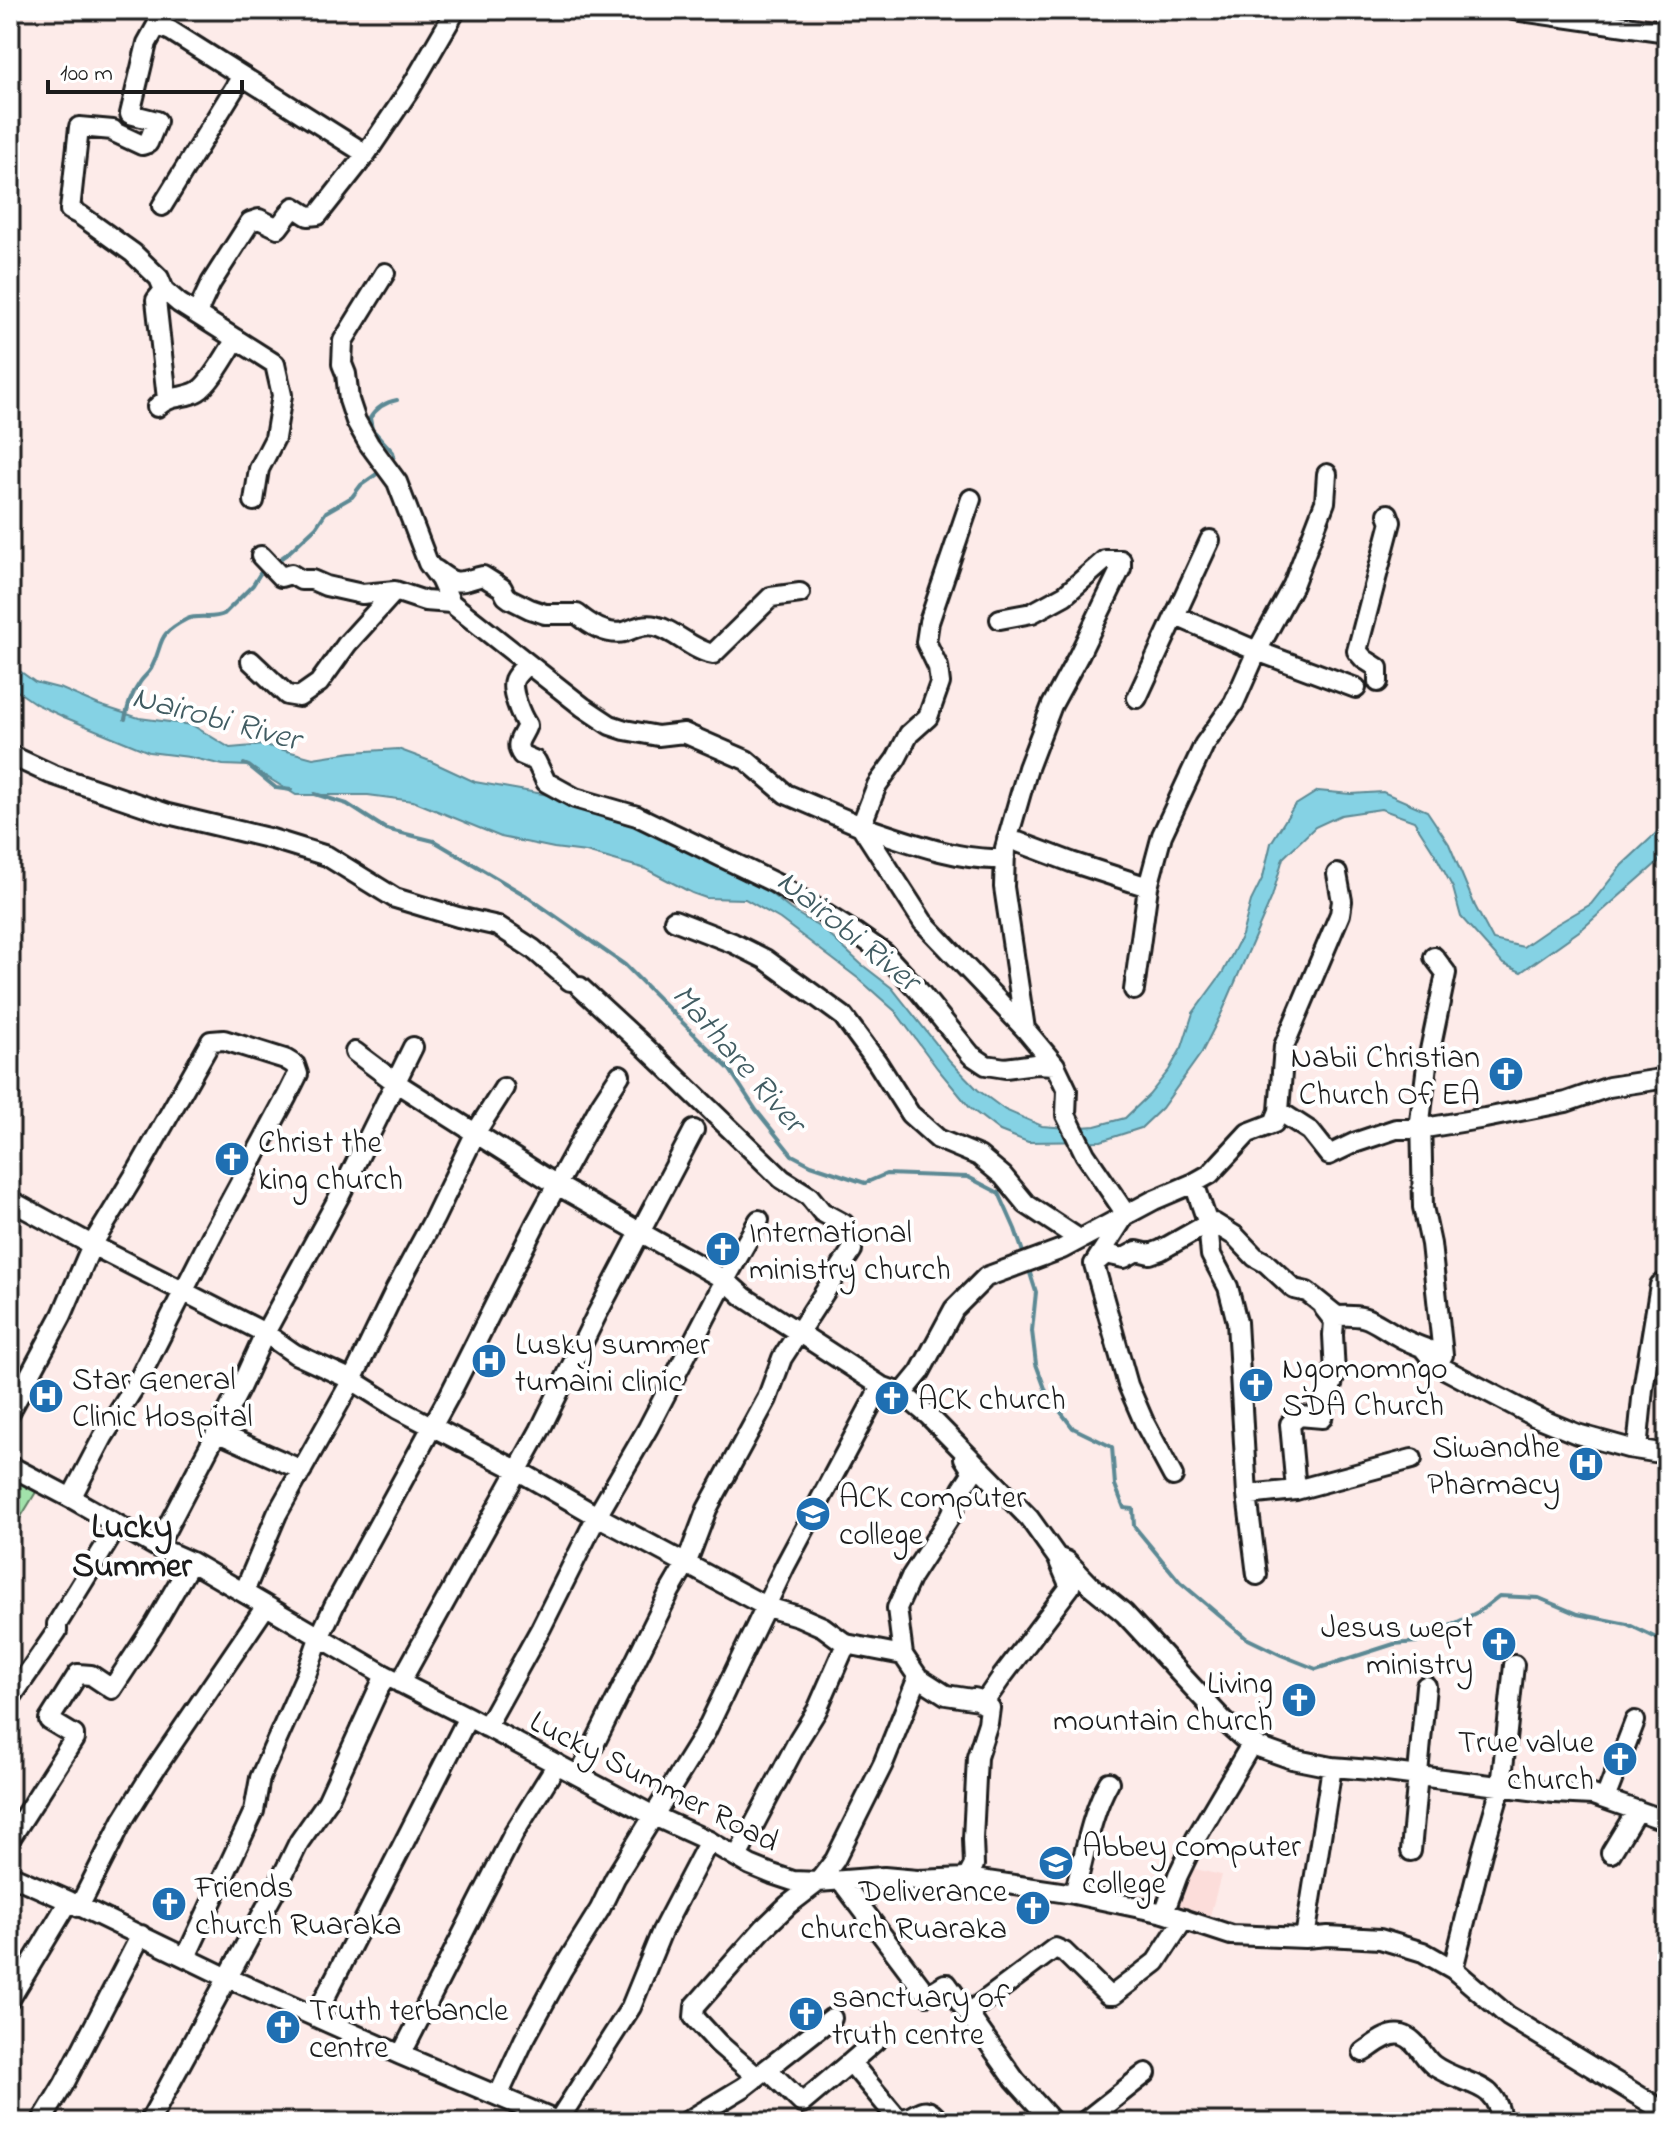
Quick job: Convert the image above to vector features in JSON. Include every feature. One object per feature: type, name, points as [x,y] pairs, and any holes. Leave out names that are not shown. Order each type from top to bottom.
[{"type":"street","points":[[1514,10],[1667,32]]},
{"type":"street","points":[[197,313],[211,283],[250,222],[259,219],[278,228],[294,207],[308,216],[318,215],[366,154],[410,89],[447,13]]},
{"type":"street","points":[[254,501],[259,469],[275,438],[282,395],[275,364],[179,303],[133,253],[70,210],[79,127],[113,130],[142,145],[148,143],[157,121],[130,114],[147,43],[162,18],[171,31],[366,154]]},
{"type":"street","points":[[162,206],[242,76]]},
{"type":"street","points":[[385,273],[343,341],[342,364],[349,400],[369,444],[397,482],[428,563],[440,579],[451,603],[610,725],[658,736],[684,733],[746,760],[786,794],[861,826],[909,842],[988,861],[1018,842],[1148,887]]},
{"type":"street","points":[[164,290],[156,300],[162,403],[197,392],[236,339]]},
{"type":"street","points":[[1134,990],[1148,887],[1162,835],[1204,745],[1234,703],[1257,651],[1293,585],[1325,502],[1327,474]]},
{"type":"street","points":[[861,826],[877,785],[909,734],[928,717],[940,683],[938,667],[926,642],[929,622],[971,499]]},
{"type":"street","points":[[1378,682],[1378,668],[1357,651],[1391,522],[1388,514]]},
{"type":"street","points":[[1137,698],[1210,540]]},
{"type":"street","points":[[1000,619],[1032,613],[1065,595],[1105,560],[1121,560],[1121,568],[1052,705],[1028,768],[1006,849],[1004,887],[1025,1029]]},
{"type":"street","points":[[267,563],[281,577],[291,574],[301,580],[312,580],[362,594],[395,591],[425,601],[451,603]]},
{"type":"street","points":[[428,563],[452,582],[483,576],[502,588],[510,599],[545,614],[577,614],[609,632],[657,626],[703,652],[713,654],[771,597],[800,593]]},
{"type":"street","points":[[251,661],[287,695],[299,697],[319,683],[347,644],[395,591]]},
{"type":"street","points":[[1176,616],[1257,651],[1356,688]]},
{"type":"street","points":[[528,664],[512,685],[527,725],[518,744],[522,755],[536,761],[546,782],[575,798],[637,816],[753,872],[857,934],[884,953],[971,1055],[986,1065],[1005,1068],[1055,1065]]},
{"type":"street","points":[[10,755],[51,774],[168,814],[327,856],[395,898],[498,926],[533,949],[575,984],[782,1179],[809,1196],[822,1212],[844,1224]]},
{"type":"street","points":[[861,826],[923,922],[1055,1065],[1067,1090],[1066,1115],[1085,1154],[1126,1214]]},
{"type":"street","points":[[902,1394],[920,1372],[954,1309],[986,1277],[1062,1249],[1154,1200],[1194,1183],[1210,1174],[1248,1133],[1274,1123],[1279,1111],[1284,1046],[1340,914],[1342,901],[1337,874]]},
{"type":"street","points":[[674,920],[765,959],[843,1016],[910,1114],[938,1139],[979,1156],[1003,1176],[1026,1204],[1079,1239]]},
{"type":"street","points":[[1419,1129],[1427,1065],[1446,973],[1434,957]]},
{"type":"street","points":[[10,1412],[62,1315],[92,1245],[211,1041],[224,1040],[295,1065],[298,1074],[137,1383],[103,1437],[71,1498]]},
{"type":"street","points":[[157,1547],[240,1388],[265,1333],[340,1195],[413,1047]]},
{"type":"street","points":[[355,1052],[395,1082],[557,1185],[725,1280],[744,1297],[881,1386],[902,1394],[928,1415],[1029,1518],[1057,1557],[1070,1587],[985,1701]]},
{"type":"street","points":[[186,1957],[254,1811],[260,1778],[319,1638],[450,1394],[520,1253],[620,1075]]},
{"type":"street","points":[[1279,1111],[1310,1131],[1329,1155],[1396,1129],[1419,1129],[1485,1118],[1566,1102],[1609,1087],[1667,1078]]},
{"type":"street","points":[[244,1592],[277,1514],[352,1380],[476,1132],[504,1088]]},
{"type":"street","points":[[1419,1129],[1421,1118],[1423,1207],[1431,1244],[1440,1360]]},
{"type":"street","points":[[149,2122],[299,1842],[327,1802],[392,1679],[540,1430],[694,1130]]},
{"type":"street","points":[[1194,1183],[1208,1224],[1211,1255],[1228,1287],[1237,1322],[1247,1495],[1257,1575]]},
{"type":"street","points":[[15,1203],[265,1333],[295,1354],[352,1380],[398,1409],[517,1470],[767,1607],[823,1627],[846,1644],[903,1655]]},
{"type":"street","points":[[1126,1214],[1094,1264],[1128,1385],[1173,1476]]},
{"type":"street","points":[[486,1727],[759,1220]]},
{"type":"street","points":[[1094,1264],[1106,1254],[1124,1258],[1137,1251],[1150,1254],[1214,1223],[1235,1236],[1294,1289],[1307,1292],[1337,1316],[1360,1314],[1380,1323],[1396,1336],[1536,1417],[1577,1434],[1667,1454]]},
{"type":"street","points":[[579,1775],[687,1562],[707,1509],[767,1399],[782,1358],[852,1250]]},
{"type":"street","points":[[1637,1449],[1660,1285]]},
{"type":"street","points":[[1296,1490],[1290,1424],[1299,1416],[1322,1418],[1335,1374],[1334,1321],[1317,1300]]},
{"type":"street","points":[[498,2096],[562,1970],[705,1733],[785,1566],[881,1386]]},
{"type":"street","points":[[216,1432],[302,1470]]},
{"type":"street","points":[[955,1444],[973,1472],[951,1515],[911,1577],[897,1608],[903,1655],[918,1677],[946,1695],[985,1701]]},
{"type":"street","points":[[1247,1495],[1296,1490],[1412,1459]]},
{"type":"street","name":"Lucky Summer Road","points":[[10,1466],[157,1547],[191,1562],[392,1679],[750,1865],[793,1881],[884,1877],[917,1880],[967,1878],[1074,1894],[1164,1913],[1231,1935],[1380,1939],[1423,1952],[1453,1969],[1508,2016],[1667,2113]]},
{"type":"street","points":[[10,1699],[57,1631],[57,1624],[118,1525]]},
{"type":"street","points":[[1057,1557],[1067,1561],[1124,1613],[1224,1721],[1252,1743],[1292,1759],[1332,1767],[1554,1793],[1577,1793],[1605,1799],[1667,1821]]},
{"type":"street","points":[[10,1839],[74,1739],[74,1735],[49,1720],[78,1674],[91,1675],[112,1689],[191,1562]]},
{"type":"street","points":[[10,1999],[74,1904],[151,1775],[266,1606]]},
{"type":"street","points":[[737,1857],[817,1710],[846,1644]]},
{"type":"street","points":[[1453,1969],[1501,1787],[1514,1665]]},
{"type":"street","points":[[880,2037],[802,2103],[718,2043],[694,2017],[695,2006],[764,1928],[818,1882],[835,1860],[883,1764],[918,1677]]},
{"type":"street","points":[[1411,1851],[1426,1686]]},
{"type":"street","points":[[967,1878],[974,1865],[977,1757],[990,1708],[974,1698],[985,1701]]},
{"type":"street","points":[[315,2017],[468,1717]]},
{"type":"street","points":[[1605,1799],[1635,1721]]},
{"type":"street","points":[[1164,1913],[1196,1838],[1252,1743]]},
{"type":"street","points":[[401,2055],[514,1833],[557,1764]]},
{"type":"street","points":[[1305,1938],[1332,1767]]},
{"type":"street","points":[[1074,1894],[1094,1821],[1109,1782]]},
{"type":"street","points":[[1611,1853],[1637,1810]]},
{"type":"street","points":[[10,1875],[228,1978],[559,2122],[631,2007],[662,1931],[709,1841]]},
{"type":"street","points":[[845,1886],[927,1995],[947,1984],[1015,2080],[1053,2122]]},
{"type":"street","points":[[968,2013],[1055,1948],[1064,1952],[1108,1995],[1113,1995],[1156,1962],[1184,1919]]},
{"type":"street","points":[[41,2122],[141,1935]]},
{"type":"street","points":[[686,2122],[744,2087],[832,2018]]},
{"type":"street","points":[[1363,2052],[1390,2035],[1409,2038],[1417,2044],[1423,2056],[1446,2074],[1491,2095],[1501,2122]]},
{"type":"street","points":[[850,2063],[898,2119],[906,2120],[925,2110],[940,2122]]},
{"type":"street","points":[[1084,2122],[1146,2073]]},
{"type":"shaded area","points":[[1186,1867],[1221,1875],[1210,1916],[1176,1910]]},
{"type":"green space","points":[[10,1471],[39,1487],[10,1535]]},
{"type":"water","points":[[10,664],[35,682],[62,689],[99,705],[139,718],[192,725],[230,748],[265,745],[313,758],[398,749],[475,782],[560,797],[663,834],[761,886],[824,930],[892,988],[950,1061],[978,1090],[1005,1110],[1042,1126],[1095,1126],[1125,1118],[1149,1095],[1169,1070],[1182,1047],[1193,1013],[1223,972],[1242,935],[1251,901],[1263,877],[1271,843],[1294,806],[1318,791],[1351,794],[1383,792],[1427,811],[1449,844],[1493,940],[1523,947],[1591,904],[1622,865],[1667,823],[1667,854],[1582,929],[1521,972],[1503,964],[1461,917],[1453,888],[1414,821],[1381,809],[1341,815],[1315,827],[1283,858],[1272,897],[1223,1010],[1202,1052],[1162,1108],[1141,1128],[1101,1141],[1028,1142],[1000,1131],[970,1108],[895,1011],[859,979],[780,919],[745,899],[706,898],[646,869],[586,852],[501,837],[413,801],[368,795],[296,795],[249,766],[223,765],[149,752],[36,704],[10,686]]},
{"type":"waterway","points":[[390,463],[393,452],[372,429],[370,418],[381,406],[397,400]]},
{"type":"waterway","points":[[274,563],[316,527],[326,512],[352,497],[361,485],[381,471]]},
{"type":"waterway","name":"Nairobi River","points":[[125,719],[134,692],[151,669],[169,630],[187,619],[224,614],[266,568]]},
{"type":"waterway","name":"Mathare River","points":[[244,764],[276,788],[291,790]]},
{"type":"waterway","name":"Mathare River","points":[[315,794],[347,804],[386,829],[434,841],[525,895],[625,965],[730,1070],[756,1110],[792,1155],[811,1165],[865,1183],[886,1174],[968,1177],[999,1193],[1025,1258]]},
{"type":"waterway","name":"Mathare River","points":[[1028,1267],[1036,1292],[1032,1331],[1036,1364],[1047,1394],[1073,1428],[1112,1447],[1115,1485],[1124,1508],[1133,1509],[1134,1526],[1180,1582],[1246,1638],[1316,1669],[1394,1644],[1417,1642],[1480,1611],[1499,1596],[1539,1598],[1577,1614],[1627,1624],[1667,1643]]},
{"type":"place","name":"Nabii Christian Church Of EA","points":[[1506,1074]]},
{"type":"place","name":"Christ the king church","points":[[232,1159]]},
{"type":"place","name":"International ministry church","points":[[723,1249]]},
{"type":"place","name":"Lusky summer tumaini clinic","points":[[489,1361]]},
{"type":"place","name":"Ngomomngo SDA Church","points":[[1256,1385]]},
{"type":"place","name":"Star General Clinic Hospital","points":[[46,1396]]},
{"type":"place","name":"ACK church","points":[[892,1398]]},
{"type":"place","name":"Siwandhe Pharmacy","points":[[1586,1464]]},
{"type":"place","name":"ACK computer college","points":[[813,1514]]},
{"type":"place","name":"Jesus wept ministry","points":[[1499,1644]]},
{"type":"place","name":"Living mountain church","points":[[1299,1700]]},
{"type":"place","name":"True value church","points":[[1620,1759]]},
{"type":"place","name":"Abbey computer college","points":[[1056,1863]]},
{"type":"place","name":"Friends church Ruaraka","points":[[169,1904]]},
{"type":"place","name":"Deliverance church Ruaraka","points":[[1033,1908]]},
{"type":"place","name":"sanctuary of truth centre","points":[[806,2014]]},
{"type":"place","name":"Truth terbancle centre","points":[[283,2027]]},
{"type":"district","name":"Lucky Summer","points":[[132,1544]]}]
